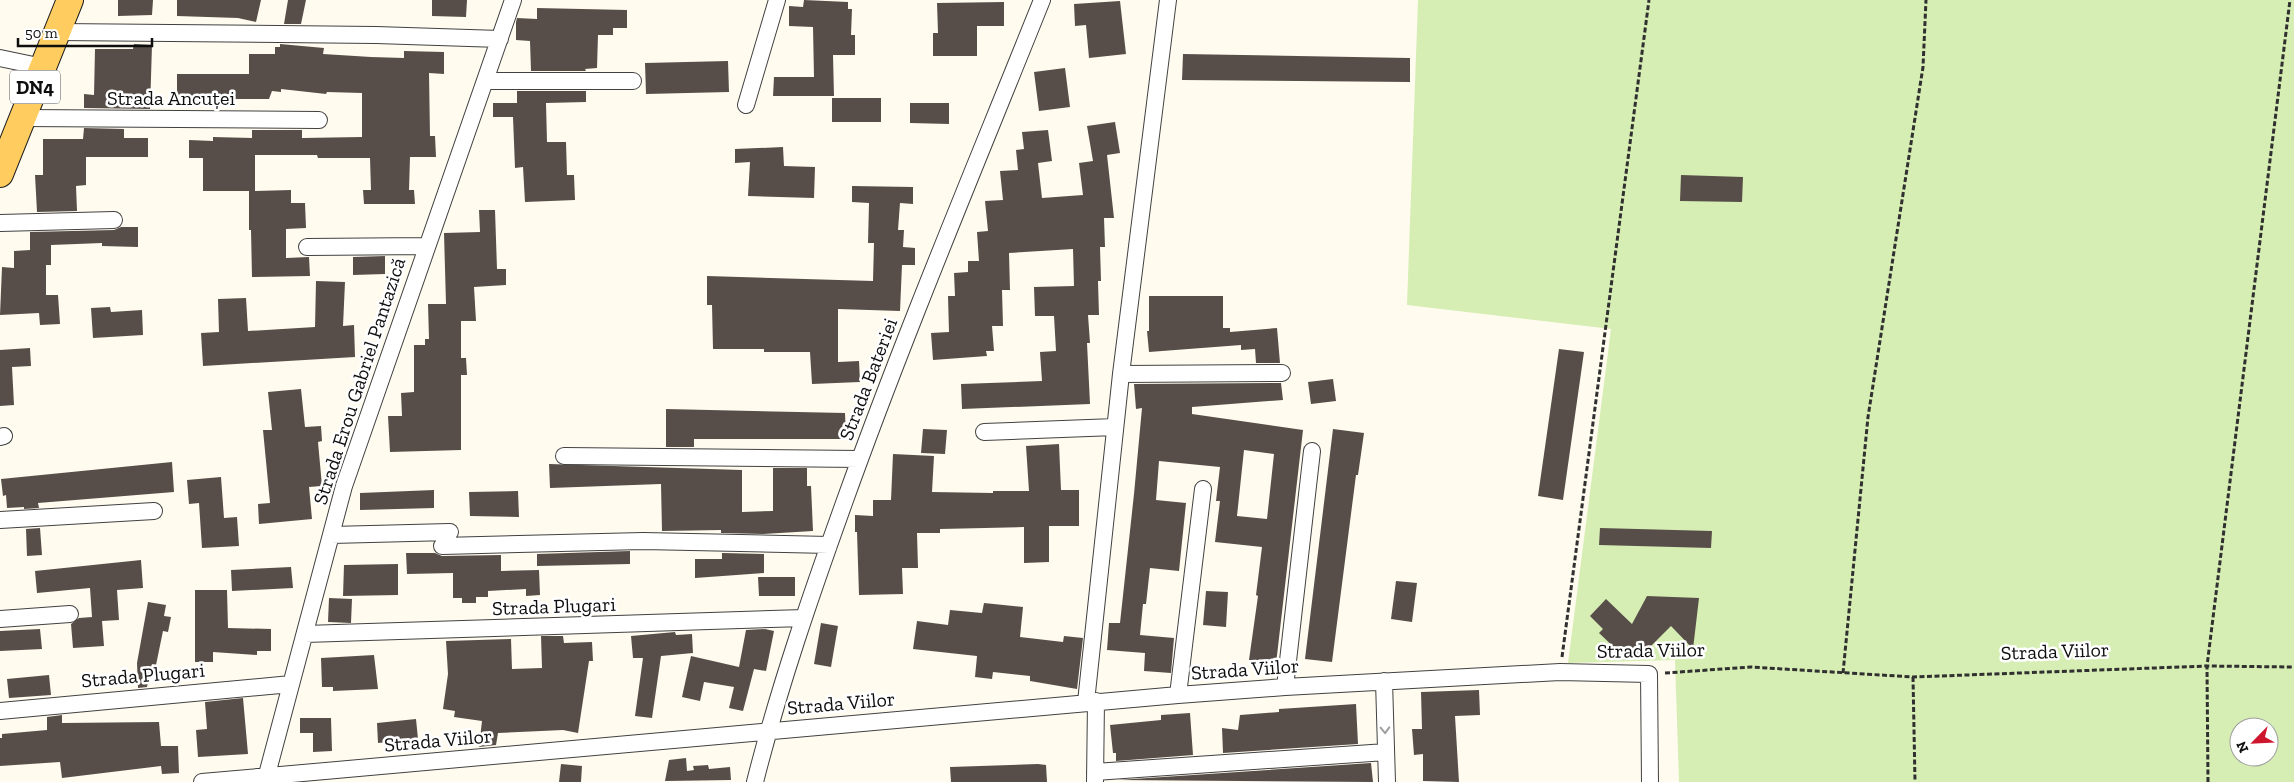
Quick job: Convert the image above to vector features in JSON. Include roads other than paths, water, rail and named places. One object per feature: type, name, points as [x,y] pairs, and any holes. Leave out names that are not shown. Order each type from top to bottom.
[{"type":"main road","name":"DN4","points":[[0,174],[70,0]]},
{"type":"street","name":"Strada Erou Gabriel Pantazică","points":[[266,779],[332,535],[366,418],[513,0]]},
{"type":"street","points":[[746,105],[777,0]]},
{"type":"street","name":"Strada Bateriei","points":[[755,782],[768,731],[804,618],[860,459],[1042,0]]},
{"type":"street","points":[[1168,0],[1115,427],[1091,701],[1095,777],[1386,752]]},
{"type":"street","points":[[57,32],[376,35],[500,39]]},
{"type":"street","points":[[0,58],[43,67]]},
{"type":"street","points":[[486,81],[634,80]]},
{"type":"street","name":"Strada Ancuței","points":[[23,118],[319,120]]},
{"type":"street","points":[[0,223],[114,220]]},
{"type":"street","points":[[307,247],[426,246]]},
{"type":"street","points":[[1121,374],[1282,373]]},
{"type":"street","points":[[984,432],[1115,427]]},
{"type":"street","points":[[1285,687],[1312,451]]},
{"type":"street","points":[[564,456],[860,459]]},
{"type":"street","points":[[1178,695],[1202,489]]},
{"type":"street","points":[[0,520],[154,511]]},
{"type":"street","points":[[332,535],[446,539],[829,545]]},
{"type":"street","points":[[0,618],[70,614]]},
{"type":"street","name":"Strada Plugari","points":[[305,634],[804,618]]},
{"type":"street","name":"Strada Viilor","points":[[202,782],[266,779],[1091,701],[1285,687],[1560,672],[1649,674],[1650,782]]},
{"type":"street","points":[[1384,682],[1387,782]]},
{"type":"street","name":"Strada Plugari","points":[[0,710],[291,684]]}]
